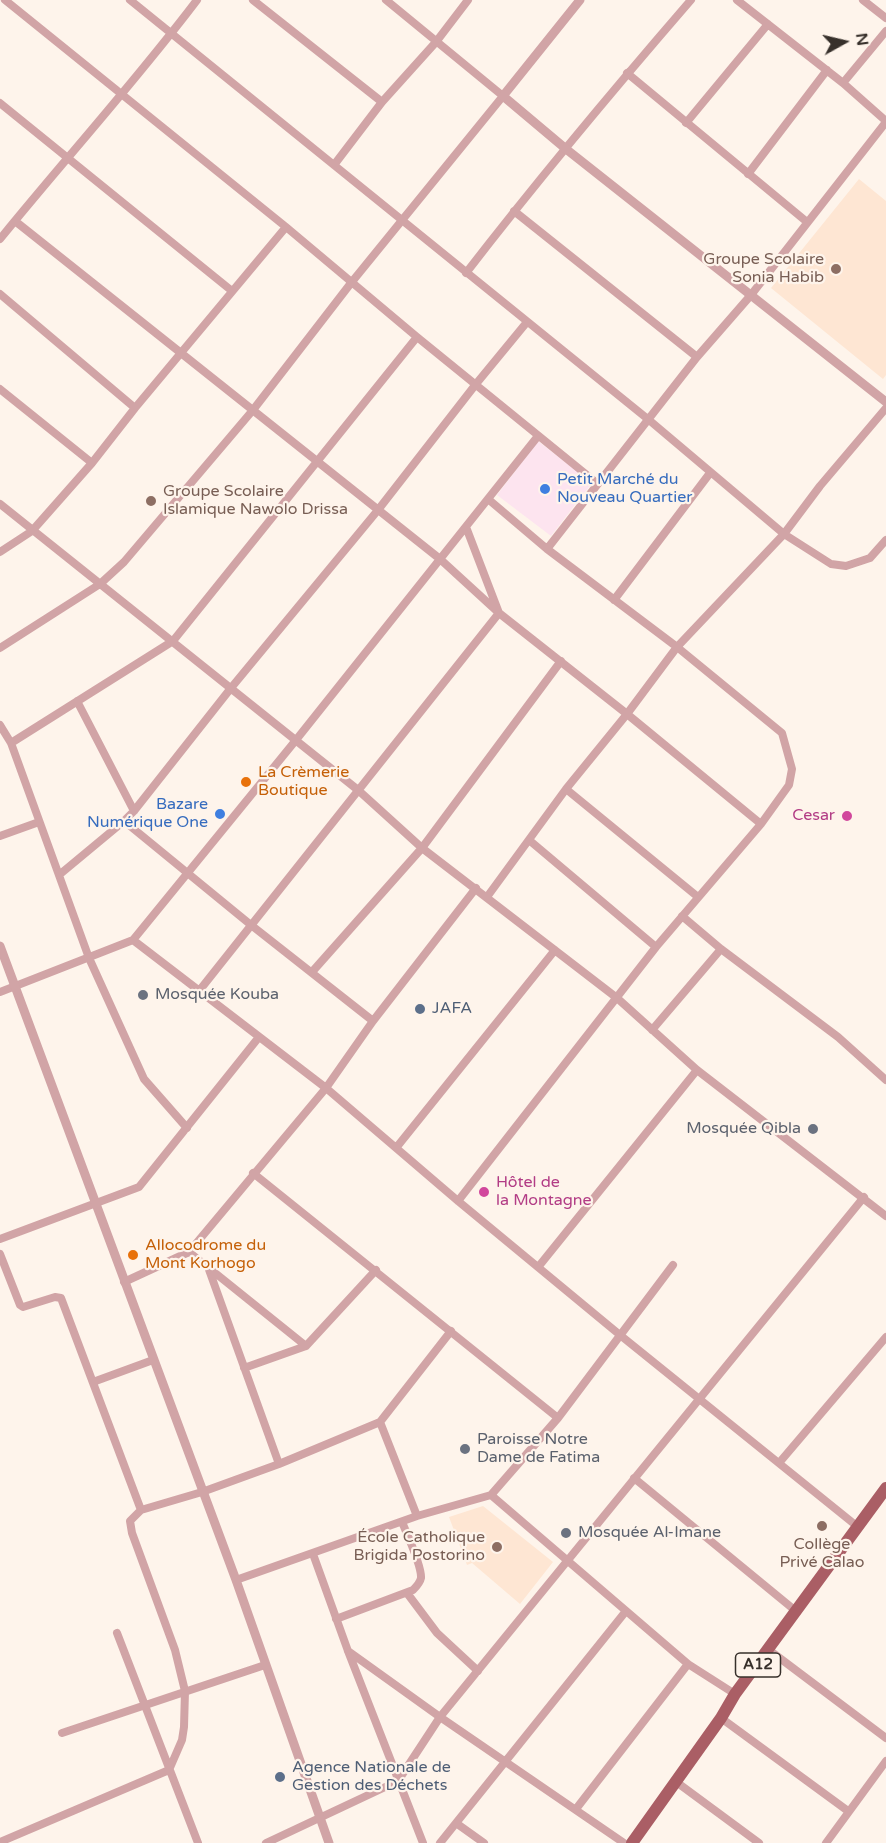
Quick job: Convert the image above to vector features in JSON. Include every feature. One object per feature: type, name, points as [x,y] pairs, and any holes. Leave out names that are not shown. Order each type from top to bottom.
[{"type":"main road","name":"A12","points":[[632,1843],[721,1718],[735,1694],[886,1488]]},
{"type":"street","points":[[4,0],[286,227],[351,283],[598,484]]},
{"type":"street","points":[[129,0],[649,420],[784,534],[831,564],[846,566],[870,558],[886,540]]},
{"type":"street","points":[[0,239],[197,0]]},
{"type":"street","points":[[253,0],[382,102]]},
{"type":"street","points":[[386,0],[566,149],[886,402]]},
{"type":"street","points":[[334,165],[382,102],[436,42],[468,0]]},
{"type":"street","points":[[0,648],[100,584],[123,562],[254,410],[351,283],[580,0]]},
{"type":"street","points":[[466,273],[627,73],[691,0]]},
{"type":"street","points":[[547,549],[698,357],[751,295],[886,122],[843,83],[737,0]]},
{"type":"street","points":[[863,0],[886,18]]},
{"type":"street","points":[[687,123],[768,24]]},
{"type":"street","points":[[843,83],[886,31]]},
{"type":"street","points":[[748,174],[826,70]]},
{"type":"street","points":[[627,73],[807,222]]},
{"type":"street","points":[[0,103],[232,291]]},
{"type":"street","points":[[514,211],[698,357]]},
{"type":"street","points":[[15,221],[440,559],[500,613],[761,824]]},
{"type":"street","points":[[0,552],[32,531],[92,464],[135,408],[286,227]]},
{"type":"street","points":[[0,294],[135,408]]},
{"type":"street","points":[[59,875],[134,811],[527,322]]},
{"type":"street","points":[[11,743],[173,641],[417,337]]},
{"type":"street","points":[[0,389],[92,464]]},
{"type":"street","points":[[487,897],[566,789],[627,714],[677,647],[784,534],[820,486],[886,408]]},
{"type":"street","points":[[0,992],[133,940],[538,436]]},
{"type":"street","points":[[614,600],[710,473]]},
{"type":"street","points":[[458,1201],[656,947],[761,824],[789,785],[792,769],[782,733],[677,647],[547,549],[488,499]]},
{"type":"street","points":[[0,504],[358,790],[422,848],[617,998],[697,1070],[886,1216]]},
{"type":"street","points":[[466,527],[500,613]]},
{"type":"street","points":[[199,991],[500,613]]},
{"type":"street","points":[[312,972],[422,848],[561,661]]},
{"type":"street","points":[[77,701],[134,811]]},
{"type":"street","points":[[0,725],[11,743],[89,958],[144,1079],[187,1128]]},
{"type":"street","points":[[566,789],[698,897]]},
{"type":"street","points":[[124,821],[373,1021]]},
{"type":"street","points":[[0,836],[39,822]]},
{"type":"street","points":[[529,840],[656,947]]},
{"type":"street","points":[[124,1282],[189,1252],[326,1088],[373,1021],[476,888]]},
{"type":"street","points":[[682,916],[721,949],[838,1037],[886,1080]]},
{"type":"street","points":[[133,940],[326,1088],[620,1335],[858,1527]]},
{"type":"street","points":[[0,946],[236,1580],[329,1843]]},
{"type":"street","points":[[652,1030],[721,949]]},
{"type":"street","points":[[396,1148],[555,950]]},
{"type":"street","points":[[0,1239],[139,1187],[259,1037]]},
{"type":"street","points":[[539,1266],[697,1070]]},
{"type":"street","points":[[253,1173],[558,1418]]},
{"type":"street","points":[[266,1843],[398,1781],[441,1717],[864,1197]]},
{"type":"street","points":[[189,1252],[306,1346]]},
{"type":"street","points":[[0,1254],[20,1305],[23,1307],[55,1297],[61,1298],[141,1510]]},
{"type":"street","points":[[236,1580],[417,1516],[491,1496],[558,1418],[673,1265]]},
{"type":"street","points":[[208,1267],[279,1464]]},
{"type":"street","points":[[244,1368],[306,1346],[376,1270]]},
{"type":"street","points":[[0,1842],[169,1770],[184,1727],[185,1691],[175,1650],[132,1533],[130,1521],[141,1510],[202,1492],[279,1464],[380,1422],[451,1331]]},
{"type":"street","points":[[779,1463],[886,1337]]},
{"type":"street","points":[[93,1382],[153,1360]]},
{"type":"street","points":[[380,1422],[417,1516]]},
{"type":"street","points":[[634,1478],[797,1612]]},
{"type":"street","points":[[491,1496],[688,1664],[735,1694]]},
{"type":"street","points":[[336,1619],[413,1590],[421,1578],[402,1522]]},
{"type":"street","points":[[313,1554],[423,1843]]},
{"type":"street","points":[[407,1593],[437,1633],[478,1671]]},
{"type":"street","points":[[440,1843],[626,1611]]},
{"type":"street","points":[[117,1633],[198,1843]]},
{"type":"street","points":[[769,1650],[886,1737]]},
{"type":"street","points":[[348,1651],[624,1843]]},
{"type":"street","points":[[576,1809],[688,1664]]},
{"type":"street","points":[[62,1733],[265,1665]]},
{"type":"street","points":[[721,1718],[848,1811]]},
{"type":"street","points":[[830,1841],[848,1811],[886,1761]]},
{"type":"street","points":[[675,1781],[759,1843]]},
{"type":"street","points":[[456,1823],[484,1843]]},
{"type":"shaded area","name":"Groupe Scolaire Sonia Habib","points":[[859,179],[886,201],[886,375],[883,379],[771,288]]},
{"type":"shaded area","name":"Petit Marché du Nouveau Quartier","points":[[538,441],[592,483],[551,536],[497,495]]},
{"type":"shaded area","name":"École Catholique Brigida Postorino","points":[[483,1506],[553,1562],[520,1604],[472,1563],[467,1565],[449,1517]]},
{"type":"place","name":"Groupe Scolaire Sonia Habib","points":[[836,269]]},
{"type":"place","name":"Petit Marché du Nouveau Quartier","points":[[545,489]]},
{"type":"place","name":"Groupe Scolaire Islamique Nawolo Drissa","points":[[151,501]]},
{"type":"place","name":"La Crèmerie Boutique","points":[[246,782]]},
{"type":"place","name":"Bazare Numérique One","points":[[220,814]]},
{"type":"place","name":"Cesar","points":[[847,816]]},
{"type":"place","name":"Mosquée Kouba","points":[[143,995]]},
{"type":"place","name":"JAFA","points":[[420,1009]]},
{"type":"place","name":"Mosquée Qibla","points":[[813,1129]]},
{"type":"place","name":"Hôtel de la Montagne","points":[[484,1192]]},
{"type":"place","name":"Allocodrome du Mont Korhogo","points":[[133,1255]]},
{"type":"place","name":"Paroisse Notre Dame de Fatima","points":[[465,1449]]},
{"type":"place","name":"Collège Privé Calao","points":[[822,1526]]},
{"type":"place","name":"Mosquée Al-Imane","points":[[566,1533]]},
{"type":"place","name":"École Catholique Brigida Postorino","points":[[497,1547]]},
{"type":"place","name":"Agence Nationale de Gestion des Déchets","points":[[280,1777]]}]
